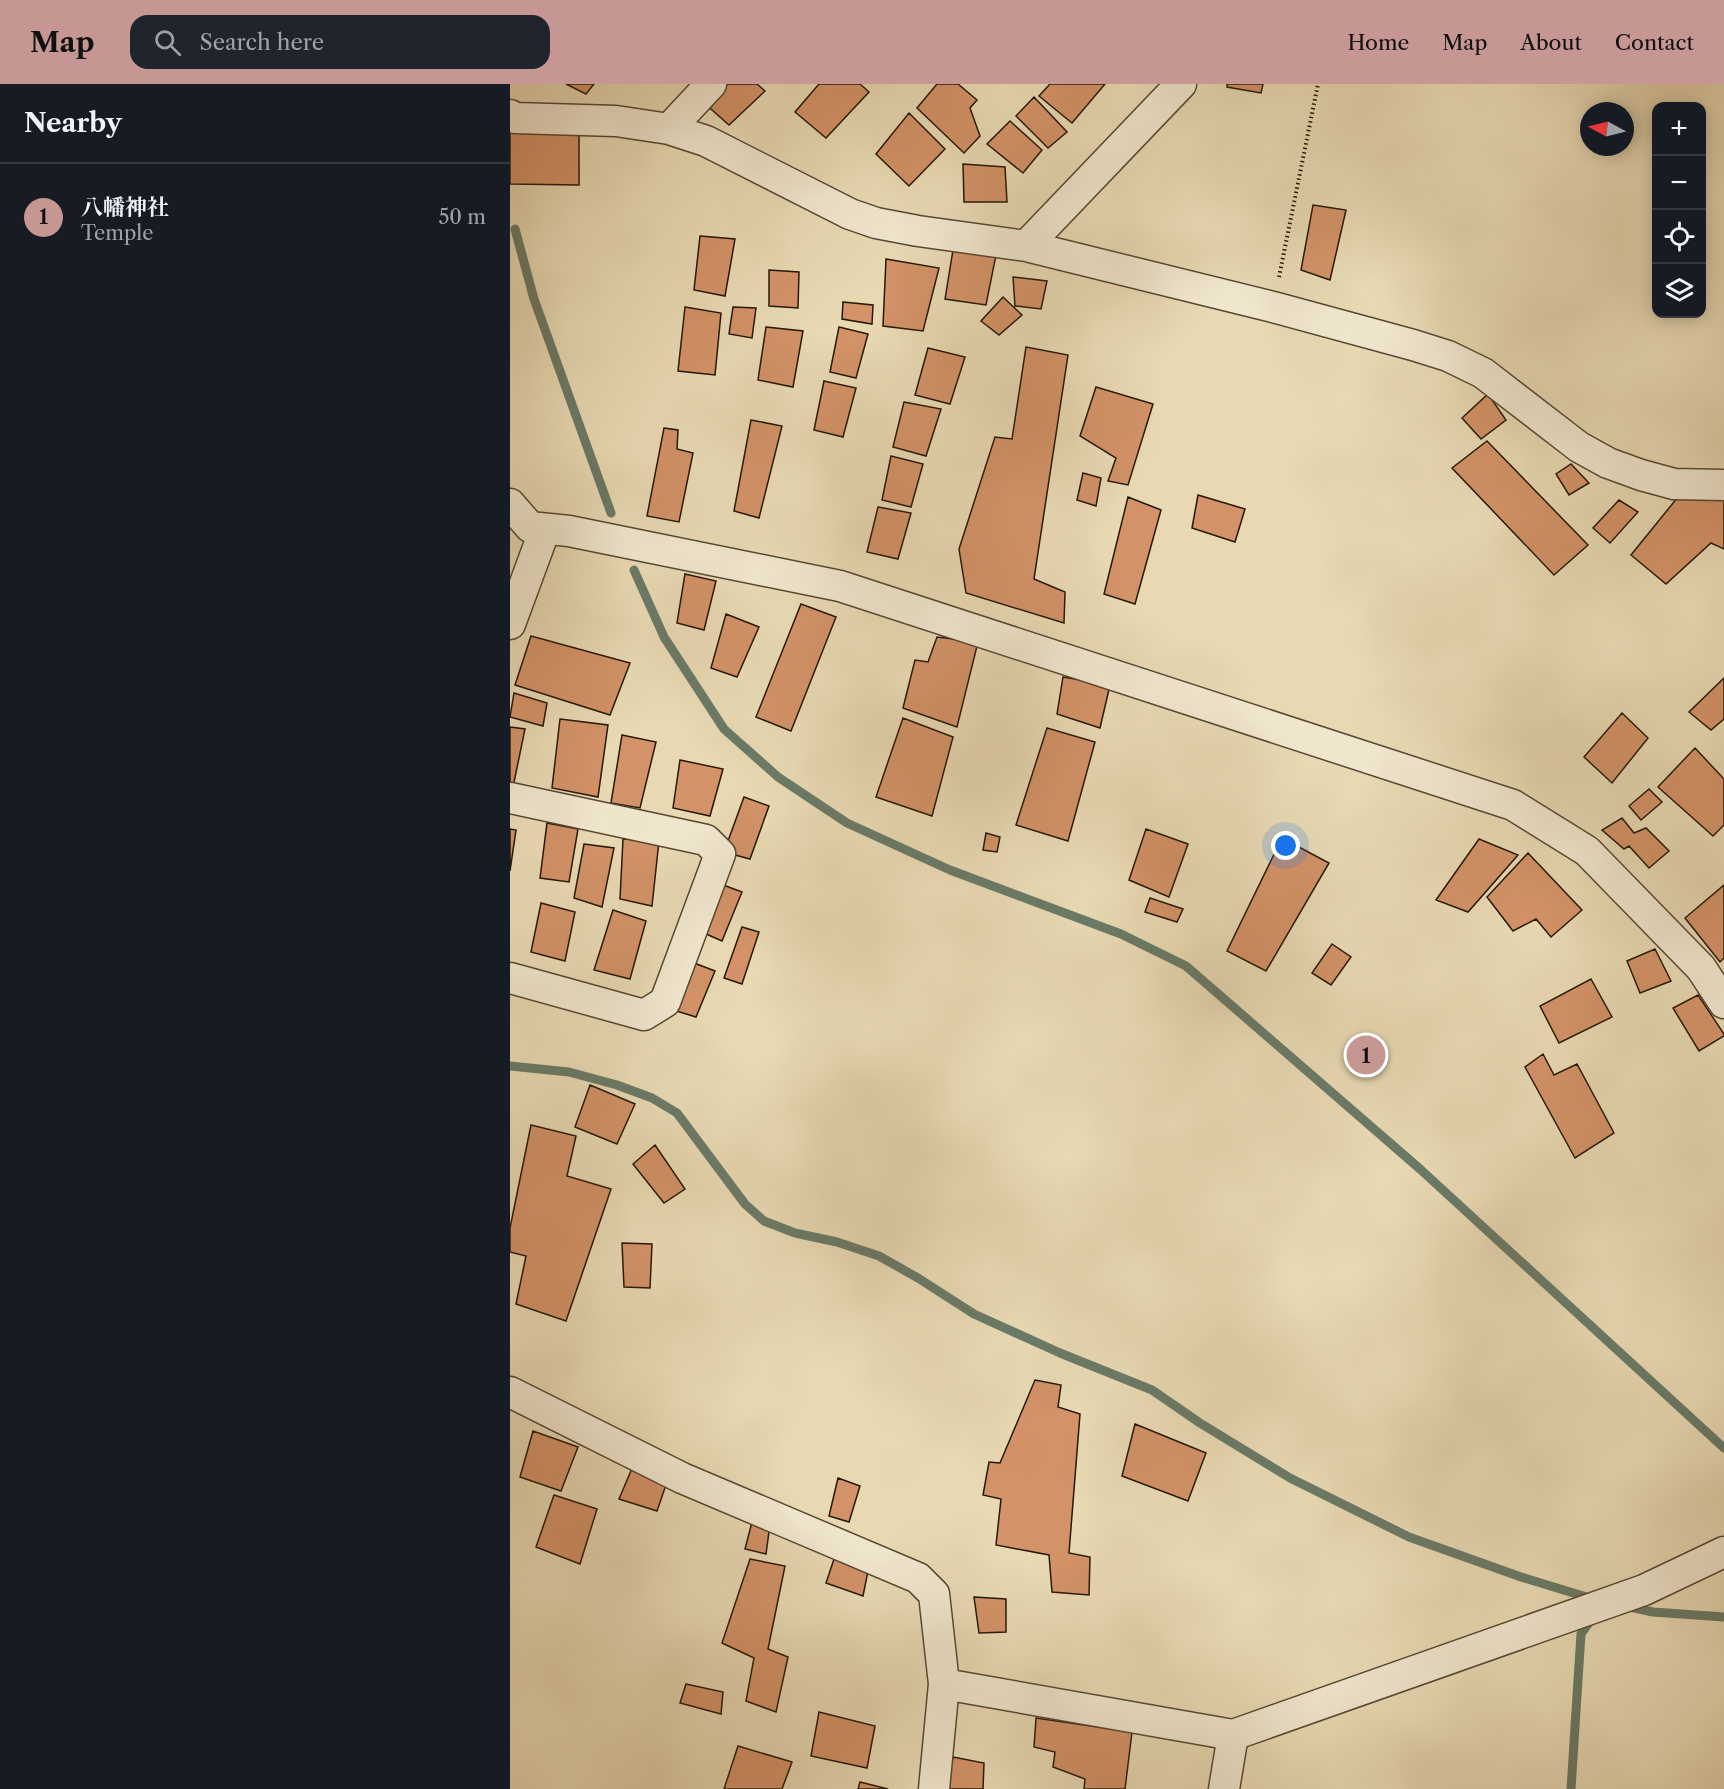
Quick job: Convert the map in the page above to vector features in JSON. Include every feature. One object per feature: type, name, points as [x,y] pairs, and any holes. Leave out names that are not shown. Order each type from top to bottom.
[{"type":"street","points":[[669,129],[711,84]]},
{"type":"street","points":[[1026,246],[1165,89]]},
{"type":"street","points":[[510,115],[515,118],[616,121],[669,129],[706,141],[841,210],[876,223],[1026,246],[1273,307],[1413,345],[1448,356],[1483,373],[1579,447],[1608,463],[1674,484],[1724,485]]},
{"type":"street","points":[[510,504],[530,527],[569,531],[840,586],[1513,805],[1587,851],[1701,968],[1724,1003]]},
{"type":"street","points":[[510,624],[545,529]]},
{"type":"street","points":[[510,798],[706,840],[720,854],[665,1002],[644,1016],[510,978]]},
{"type":"street","points":[[510,1392],[681,1478],[918,1578],[934,1594],[944,1684],[934,1789]]},
{"type":"street","points":[[944,1684],[1233,1735],[1644,1590],[1724,1552]]},
{"type":"street","points":[[1224,1789],[1233,1735]]},
{"type":"path","points":[[1273,307],[1318,84]]},
{"type":"building","points":[[566,84],[594,84],[586,94]]},
{"type":"building","points":[[719,84],[757,84],[765,91],[729,125],[703,102]]},
{"type":"building","points":[[819,84],[860,84],[869,92],[826,138],[795,112]]},
{"type":"building","points":[[937,84],[958,84],[977,100],[970,108],[980,136],[964,153],[917,108]]},
{"type":"building","points":[[1050,84],[1105,84],[1072,123],[1039,96]]},
{"type":"building","points":[[1227,84],[1263,84],[1261,93],[1227,87]]},
{"type":"building","points":[[1034,97],[1067,132],[1048,148],[1016,116]]},
{"type":"building","points":[[909,113],[945,149],[909,186],[876,154]]},
{"type":"building","points":[[1010,121],[1042,150],[1023,173],[987,144]]},
{"type":"building","points":[[579,131],[579,185],[510,184],[510,133]]},
{"type":"building","points":[[963,164],[1005,167],[1007,202],[964,202]]},
{"type":"building","points":[[1313,205],[1346,210],[1330,280],[1301,270]]},
{"type":"building","points":[[700,236],[735,239],[725,296],[694,290]]},
{"type":"building","points":[[953,250],[996,255],[986,305],[945,299]]},
{"type":"building","points":[[886,259],[939,268],[923,331],[883,326]]},
{"type":"building","points":[[769,270],[799,272],[798,308],[769,306]]},
{"type":"building","points":[[1013,277],[1047,281],[1041,309],[1015,306]]},
{"type":"building","points":[[1003,297],[1022,315],[999,335],[981,321]]},
{"type":"building","points":[[843,302],[873,305],[872,324],[842,319]]},
{"type":"building","points":[[685,307],[721,313],[715,375],[678,371]]},
{"type":"building","points":[[733,307],[756,308],[752,338],[729,334]]},
{"type":"building","points":[[766,327],[803,331],[793,387],[758,380]]},
{"type":"building","points":[[839,327],[868,334],[856,378],[830,372]]},
{"type":"building","points":[[1026,347],[1068,355],[1034,579],[1065,592],[1064,623],[966,593],[959,549],[995,437],[1012,439]]},
{"type":"building","points":[[928,348],[965,357],[950,404],[915,395]]},
{"type":"building","points":[[824,381],[856,388],[843,437],[814,430]]},
{"type":"building","points":[[1096,387],[1153,404],[1128,485],[1108,481],[1116,458],[1080,436]]},
{"type":"building","points":[[1488,394],[1506,420],[1481,439],[1462,418]]},
{"type":"building","points":[[904,402],[941,409],[926,456],[893,447]]},
{"type":"building","points":[[751,420],[782,426],[759,518],[734,511]]},
{"type":"building","points":[[664,428],[678,430],[677,449],[693,453],[679,522],[647,516]]},
{"type":"building","points":[[1487,441],[1588,545],[1554,575],[1452,468]]},
{"type":"building","points":[[891,456],[923,464],[911,507],[882,500]]},
{"type":"building","points":[[1571,464],[1589,483],[1569,495],[1556,474]]},
{"type":"building","points":[[1083,473],[1101,478],[1096,506],[1077,500]]},
{"type":"building","points":[[1682,492],[1724,494],[1724,549],[1711,543],[1666,584],[1631,555]]},
{"type":"building","points":[[1198,495],[1245,509],[1235,542],[1192,528]]},
{"type":"building","points":[[1128,497],[1161,510],[1135,604],[1104,594]]},
{"type":"building","points":[[1619,500],[1638,512],[1610,543],[1593,528]]},
{"type":"building","points":[[878,507],[911,513],[898,559],[867,552]]},
{"type":"building","points":[[685,574],[716,581],[704,630],[677,623]]},
{"type":"building","points":[[801,604],[836,617],[791,731],[756,717]]},
{"type":"building","points":[[726,614],[759,627],[737,677],[711,668]]},
{"type":"building","points":[[531,636],[630,663],[610,715],[515,685]]},
{"type":"building","points":[[937,637],[978,642],[957,727],[903,708],[915,660],[928,662]]},
{"type":"building","points":[[1063,677],[1110,685],[1100,728],[1057,714]]},
{"type":"building","points":[[1724,678],[1724,719],[1711,730],[1689,712]]},
{"type":"building","points":[[514,693],[547,703],[543,726],[510,717]]},
{"type":"building","points":[[1622,713],[1648,738],[1612,783],[1584,757]]},
{"type":"building","points":[[903,718],[953,737],[932,816],[876,797]]},
{"type":"building","points":[[560,719],[608,725],[598,797],[552,788]]},
{"type":"building","points":[[510,727],[525,729],[513,787],[510,787]]},
{"type":"building","points":[[1047,728],[1095,742],[1068,841],[1016,825]]},
{"type":"building","points":[[622,735],[656,742],[640,808],[611,803]]},
{"type":"building","points":[[1695,748],[1724,779],[1724,825],[1713,836],[1658,787]]},
{"type":"building","points":[[680,760],[723,769],[710,816],[673,808]]},
{"type":"building","points":[[1649,789],[1662,802],[1641,820],[1629,806]]},
{"type":"building","points":[[744,797],[769,806],[750,859],[724,852]]},
{"type":"building","points":[[1622,818],[1634,833],[1646,828],[1669,851],[1649,868],[1629,846],[1624,849],[1602,830]]},
{"type":"building","points":[[547,823],[578,829],[569,882],[540,878]]},
{"type":"building","points":[[510,829],[516,830],[510,871]]},
{"type":"building","points":[[1146,829],[1188,844],[1169,897],[1129,880]]},
{"type":"building","points":[[986,833],[1000,837],[997,852],[983,850]]},
{"type":"building","points":[[1282,838],[1329,863],[1266,971],[1227,951]]},
{"type":"building","points":[[623,839],[659,841],[652,906],[620,899]]},
{"type":"building","points":[[1479,839],[1518,855],[1468,912],[1436,900]]},
{"type":"building","points":[[584,844],[614,848],[602,907],[574,898]]},
{"type":"building","points":[[1528,853],[1582,910],[1551,937],[1536,919],[1513,931],[1487,897]]},
{"type":"building","points":[[715,882],[742,892],[722,941],[697,930]]},
{"type":"building","points":[[1724,885],[1724,958],[1720,962],[1685,918]]},
{"type":"building","points":[[1150,898],[1183,909],[1177,922],[1145,912]]},
{"type":"building","points":[[541,903],[575,912],[565,961],[531,952]]},
{"type":"building","points":[[613,910],[646,921],[630,979],[594,970]]},
{"type":"building","points":[[742,927],[759,932],[742,984],[724,978]]},
{"type":"building","points":[[1332,944],[1351,957],[1331,985],[1312,973]]},
{"type":"building","points":[[1655,949],[1671,981],[1640,993],[1627,961]]},
{"type":"building","points":[[689,961],[715,971],[696,1017],[670,1009]]},
{"type":"building","points":[[1591,979],[1612,1017],[1559,1043],[1540,1006]]},
{"type":"building","points":[[1698,995],[1724,1034],[1699,1051],[1673,1008]]},
{"type":"building","points":[[1543,1054],[1554,1075],[1577,1064],[1614,1133],[1575,1158],[1525,1067]]},
{"type":"building","points":[[590,1085],[635,1104],[617,1144],[575,1127]]},
{"type":"building","points":[[531,1125],[576,1136],[567,1176],[611,1189],[566,1321],[516,1304],[526,1256],[510,1252],[510,1228]]},
{"type":"building","points":[[655,1145],[685,1189],[664,1203],[633,1164]]},
{"type":"building","points":[[622,1243],[652,1244],[650,1288],[624,1287]]},
{"type":"building","points":[[1035,1380],[1061,1385],[1058,1407],[1080,1414],[1069,1553],[1090,1557],[1089,1595],[1052,1592],[1049,1555],[996,1545],[1001,1499],[983,1495],[989,1462],[1000,1463]]},
{"type":"building","points":[[1135,1424],[1206,1453],[1188,1501],[1122,1476]]},
{"type":"building","points":[[533,1431],[578,1447],[561,1491],[520,1477]]},
{"type":"building","points":[[633,1466],[668,1479],[657,1511],[619,1499]]},
{"type":"building","points":[[838,1478],[860,1486],[849,1522],[829,1516]]},
{"type":"building","points":[[554,1495],[597,1509],[580,1564],[536,1547]]},
{"type":"building","points":[[752,1522],[770,1524],[766,1554],[745,1549]]},
{"type":"building","points":[[750,1559],[785,1566],[768,1649],[788,1657],[776,1712],[746,1701],[754,1658],[722,1643]]},
{"type":"building","points":[[834,1559],[868,1571],[863,1596],[826,1583]]},
{"type":"building","points":[[974,1597],[1006,1599],[1006,1632],[979,1633]]},
{"type":"building","points":[[686,1684],[723,1692],[721,1714],[680,1703]]},
{"type":"building","points":[[819,1712],[875,1726],[867,1768],[811,1756]]},
{"type":"building","points":[[1036,1718],[1132,1732],[1125,1789],[1084,1789],[1085,1779],[1053,1767],[1055,1752],[1034,1747]]},
{"type":"building","points":[[738,1746],[792,1762],[782,1789],[724,1789]]},
{"type":"building","points":[[953,1757],[984,1763],[983,1789],[946,1789]]},
{"type":"building","points":[[860,1782],[888,1789],[858,1789]]},
{"type":"waterway","points":[[515,229],[534,299],[611,513]]},
{"type":"waterway","points":[[634,570],[664,637],[724,729],[778,777],[847,823],[950,870],[1121,934],[1186,966],[1420,1169],[1724,1448]]},
{"type":"waterway","points":[[510,1066],[569,1072],[617,1085],[652,1098],[677,1113],[745,1204],[764,1221],[795,1233],[837,1242],[879,1256],[974,1314],[1060,1353],[1152,1390],[1200,1423],[1290,1478],[1409,1537],[1521,1577],[1593,1599]]},
{"type":"waterway","points":[[1625,1606],[1653,1612],[1724,1617]]},
{"type":"waterway","points":[[1571,1789],[1581,1634],[1593,1617]]},
{"type":"place","name":"八幡神社","points":[[1366,1055]]}]
